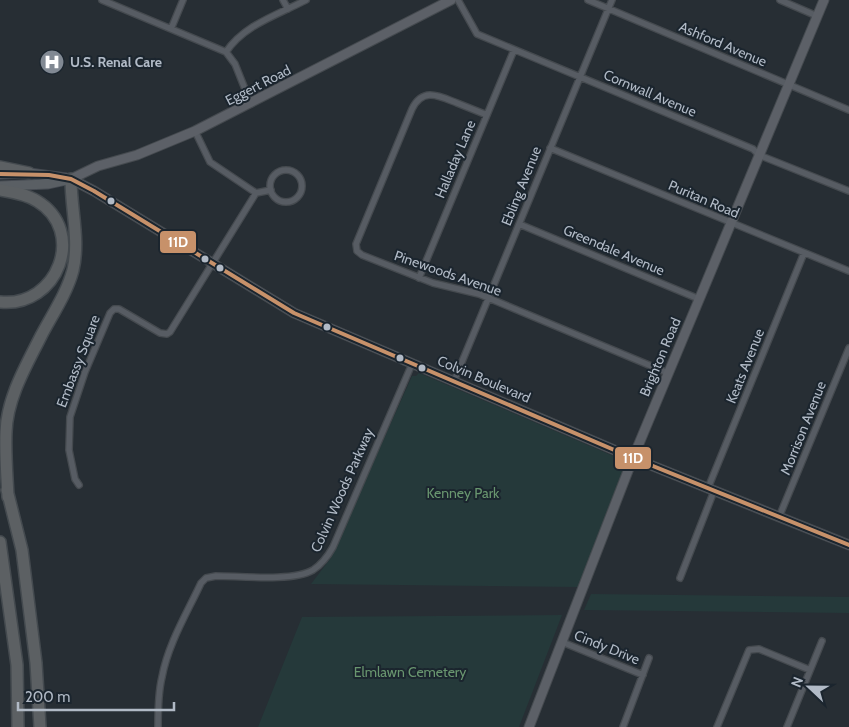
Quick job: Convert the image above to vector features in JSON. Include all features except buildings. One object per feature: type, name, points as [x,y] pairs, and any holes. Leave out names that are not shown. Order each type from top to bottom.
[{"type":"highway","points":[[0,167],[29,173]]},
{"type":"highway","points":[[8,497],[6,430],[10,406],[18,383],[72,272],[76,238],[71,197],[71,179]]},
{"type":"highway","points":[[0,190],[33,199],[45,207],[60,231],[63,250],[57,272],[41,291],[22,301],[0,302]]},
{"type":"highway","points":[[0,462],[22,550],[36,662],[40,727]]},
{"type":"highway","points":[[0,542],[17,665],[18,727]]},
{"type":"main road","points":[[0,174],[29,173],[71,179]]},
{"type":"main road","points":[[0,186],[48,184],[71,179]]},
{"type":"street","points":[[171,29],[183,0]]},
{"type":"street","points":[[283,0],[288,9]]},
{"type":"street","points":[[226,52],[244,32],[306,0]]},
{"type":"street","name":"Eggert Road","points":[[71,179],[98,166],[145,152],[195,131],[451,0]]},
{"type":"street","name":"Cornwall Avenue","points":[[458,0],[477,34],[849,191]]},
{"type":"street","name":"Ashford Avenue","points":[[588,0],[788,86],[849,110]]},
{"type":"street","name":"Ebling Avenue","points":[[454,381],[612,0]]},
{"type":"street","points":[[780,0],[817,16]]},
{"type":"street","name":"Brighton Road","points":[[529,727],[633,458],[824,0]]},
{"type":"street","points":[[105,1],[226,52],[235,64],[251,104]]},
{"type":"street","name":"Halladay Lane","points":[[419,278],[514,50]]},
{"type":"street","name":"Pinewoods Avenue","points":[[487,115],[438,95],[433,94],[418,100],[412,109],[356,244],[359,253],[432,283],[488,298],[668,373]]},
{"type":"street","points":[[195,131],[210,162],[256,193],[271,190]]},
{"type":"street","name":"Puritan Road","points":[[550,148],[849,271]]},
{"type":"street","points":[[281,171],[292,172],[298,176],[301,183],[299,195],[289,201],[278,199],[271,190],[272,178],[281,171]]},
{"type":"street","name":"Colvin Boulevard","points":[[71,179],[94,191],[294,313],[633,458],[849,545]]},
{"type":"street","points":[[212,264],[256,193]]},
{"type":"street","name":"Greendale Avenue","points":[[519,224],[699,299]]},
{"type":"street","name":"Keats Avenue","points":[[680,578],[711,489],[804,254]]},
{"type":"street","name":"Embassy Square","points":[[79,485],[75,480],[69,450],[70,417],[85,372],[110,313],[114,309],[120,308],[160,332],[167,334],[212,264]]},
{"type":"street","name":"Morrison Avenue","points":[[779,517],[849,348]]},
{"type":"street","name":"Colvin Woods Parkway","points":[[158,727],[158,708],[162,676],[166,662],[201,584],[206,578],[216,576],[297,576],[312,570],[324,561],[333,547],[412,364]]},
{"type":"street","points":[[787,727],[822,641]]},
{"type":"street","name":"Cindy Drive","points":[[562,642],[643,675]]},
{"type":"street","points":[[717,727],[749,650],[755,648],[810,670]]},
{"type":"street","points":[[622,727],[649,658]]},
{"type":"green space","name":"Kenney Park","points":[[419,373],[618,458],[624,471],[578,587],[311,584],[330,559],[412,376],[416,376]]},
{"type":"green space","points":[[591,594],[849,597],[849,613],[584,610]]},
{"type":"green space","name":"Elmlawn Cemetery","points":[[562,615],[519,727],[258,727],[302,617]]},
{"type":"transit line","name":"11D","points":[[0,174],[49,175],[71,179],[94,191],[294,313],[633,458],[849,545]]},
{"type":"place","name":"U.S. Renal Care","points":[[52,62]]}]
